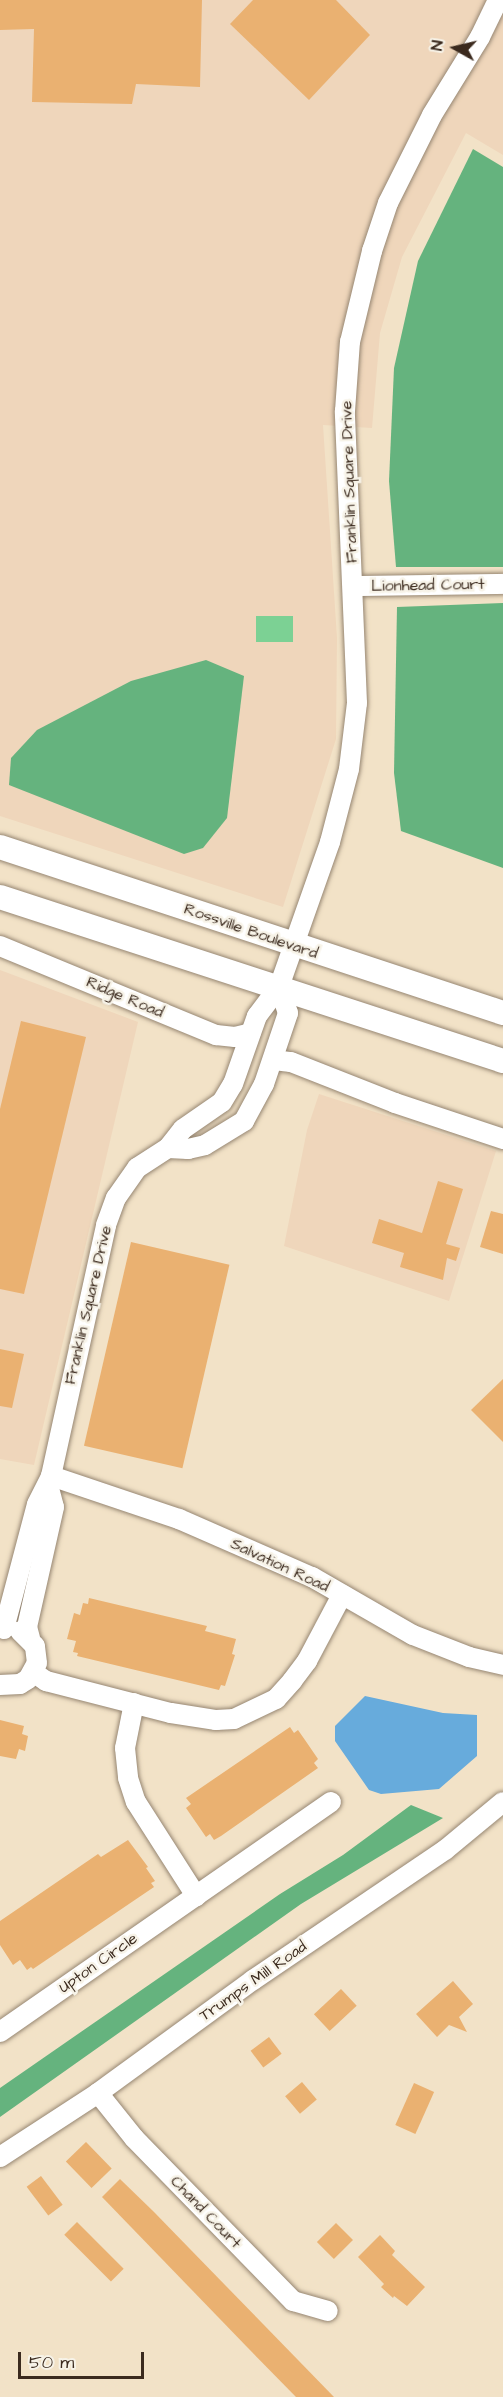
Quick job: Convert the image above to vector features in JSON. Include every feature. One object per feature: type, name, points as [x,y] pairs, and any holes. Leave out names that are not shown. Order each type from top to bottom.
[{"type":"main road","name":"Rossville Boulevard","points":[[0,847],[503,1012]]},
{"type":"main road","points":[[0,897],[503,1061]]},
{"type":"street","name":"Franklin Square Drive","points":[[2,1630],[37,1504],[49,1480],[106,1225],[116,1198],[137,1168],[168,1148],[183,1129],[222,1102],[233,1084],[257,1016],[279,987],[330,842],[350,760],[357,703],[354,586],[345,411],[350,342],[372,251],[388,203],[410,156],[498,0]]},
{"type":"street","name":"Lionhead Court","points":[[354,586],[503,584]]},
{"type":"street","name":"Ridge Road","points":[[4,948],[216,1035],[235,1037],[251,1033]]},
{"type":"street","points":[[168,1148],[188,1149],[205,1145],[244,1121],[260,1093],[274,1060],[288,1014],[279,987]]},
{"type":"street","points":[[274,1060],[291,1062],[395,1103],[503,1139]]},
{"type":"street","name":"Franklin Square Drive","points":[[33,1672],[37,1654],[27,1627],[54,1508],[49,1480]]},
{"type":"street","name":"Salvation Road","points":[[49,1480],[179,1519],[312,1577],[413,1635],[469,1657],[503,1665]]},
{"type":"street","points":[[0,1684],[20,1684],[33,1672],[46,1681],[134,1703],[216,1720],[234,1719],[276,1699],[292,1681],[307,1661],[342,1595]]},
{"type":"street","points":[[2,1630],[23,1632],[30,1638]]},
{"type":"street","points":[[134,1703],[125,1748],[128,1778],[135,1802],[196,1896]]},
{"type":"street","name":"Upton Circle","points":[[0,2032],[331,1802]]},
{"type":"street","name":"Trumps Mill Road","points":[[0,2157],[98,2093],[253,1980],[445,1850],[503,1802]]},
{"type":"street","name":"Chand Court","points":[[98,2093],[134,2138],[293,2301],[328,2311]]},
{"type":"shaded area","points":[[0,0],[503,0],[503,155],[466,133],[402,257],[380,333],[372,428],[323,425],[337,638],[336,739],[283,907],[0,816]]},
{"type":"shaded area","points":[[0,970],[138,1022],[34,1465],[0,1459]]},
{"type":"shaded area","points":[[319,1094],[496,1151],[449,1301],[284,1246],[307,1130]]},
{"type":"green space","points":[[473,149],[503,167],[503,567],[396,567],[389,481],[394,368],[418,261]]},
{"type":"green space","points":[[503,603],[503,868],[401,831],[394,773],[397,607]]},
{"type":"green space","points":[[256,616],[293,616],[293,642],[256,642]]},
{"type":"green space","points":[[206,660],[244,676],[227,818],[203,848],[184,854],[9,785],[11,758],[37,730],[131,681]]},
{"type":"green space","points":[[411,1805],[443,1818],[301,1904],[0,2117],[0,2088],[280,1894],[343,1855]]},
{"type":"water","points":[[365,1696],[443,1713],[477,1715],[477,1756],[439,1789],[381,1794],[369,1790],[335,1741],[335,1726]]},
{"type":"building","points":[[0,0],[202,0],[200,87],[136,84],[132,104],[32,102],[34,29],[0,30]]},
{"type":"building","points":[[253,0],[336,0],[370,35],[309,100],[230,24]]},
{"type":"building","points":[[21,1021],[86,1037],[24,1294],[0,1289],[0,1109]]},
{"type":"building","points":[[438,1181],[463,1189],[446,1244],[460,1248],[456,1261],[447,1258],[443,1280],[400,1267],[404,1253],[372,1243],[379,1219],[422,1233]]},
{"type":"building","points":[[491,1211],[503,1214],[503,1254],[480,1247]]},
{"type":"building","points":[[131,1242],[229,1265],[182,1468],[84,1446]]},
{"type":"building","points":[[0,1349],[24,1354],[12,1408],[0,1406]]},
{"type":"building","points":[[503,1379],[503,1442],[471,1410]]},
{"type":"building","points":[[89,1598],[207,1626],[205,1631],[236,1639],[232,1654],[235,1655],[225,1686],[221,1685],[219,1690],[77,1656],[78,1653],[73,1652],[76,1641],[67,1639],[74,1613],[80,1615],[83,1603],[88,1604]]},
{"type":"building","points":[[0,1720],[24,1726],[22,1734],[28,1736],[25,1751],[19,1749],[16,1759],[0,1756]]},
{"type":"building","points":[[290,1727],[294,1733],[298,1730],[318,1759],[314,1763],[318,1768],[221,1836],[214,1840],[210,1834],[206,1837],[186,1808],[191,1804],[186,1798]]},
{"type":"building","points":[[128,1840],[148,1867],[146,1868],[155,1881],[151,1883],[154,1887],[33,1969],[31,1967],[27,1970],[20,1960],[13,1965],[0,1945],[0,1921],[98,1854],[101,1857]]},
{"type":"building","points":[[453,1981],[473,2004],[459,2017],[467,2032],[449,2025],[437,2037],[416,2014]]},
{"type":"building","points":[[341,1989],[357,2006],[330,2031],[314,2014]]},
{"type":"building","points":[[269,2037],[282,2054],[263,2068],[251,2051]]},
{"type":"building","points":[[302,2082],[317,2100],[300,2114],[285,2096]]},
{"type":"building","points":[[414,2083],[434,2092],[415,2134],[395,2125]]},
{"type":"building","points":[[86,2142],[112,2169],[92,2188],[66,2161]]},
{"type":"building","points":[[41,2176],[63,2205],[48,2216],[27,2187]]},
{"type":"building","points":[[120,2179],[334,2397],[296,2397],[102,2197]]},
{"type":"building","points":[[77,2222],[124,2269],[111,2281],[64,2235]]},
{"type":"building","points":[[336,2223],[353,2240],[334,2259],[317,2242]]},
{"type":"building","points":[[380,2235],[395,2251],[392,2255],[425,2287],[407,2306],[394,2296],[393,2298],[381,2287],[384,2284],[358,2257]]}]
